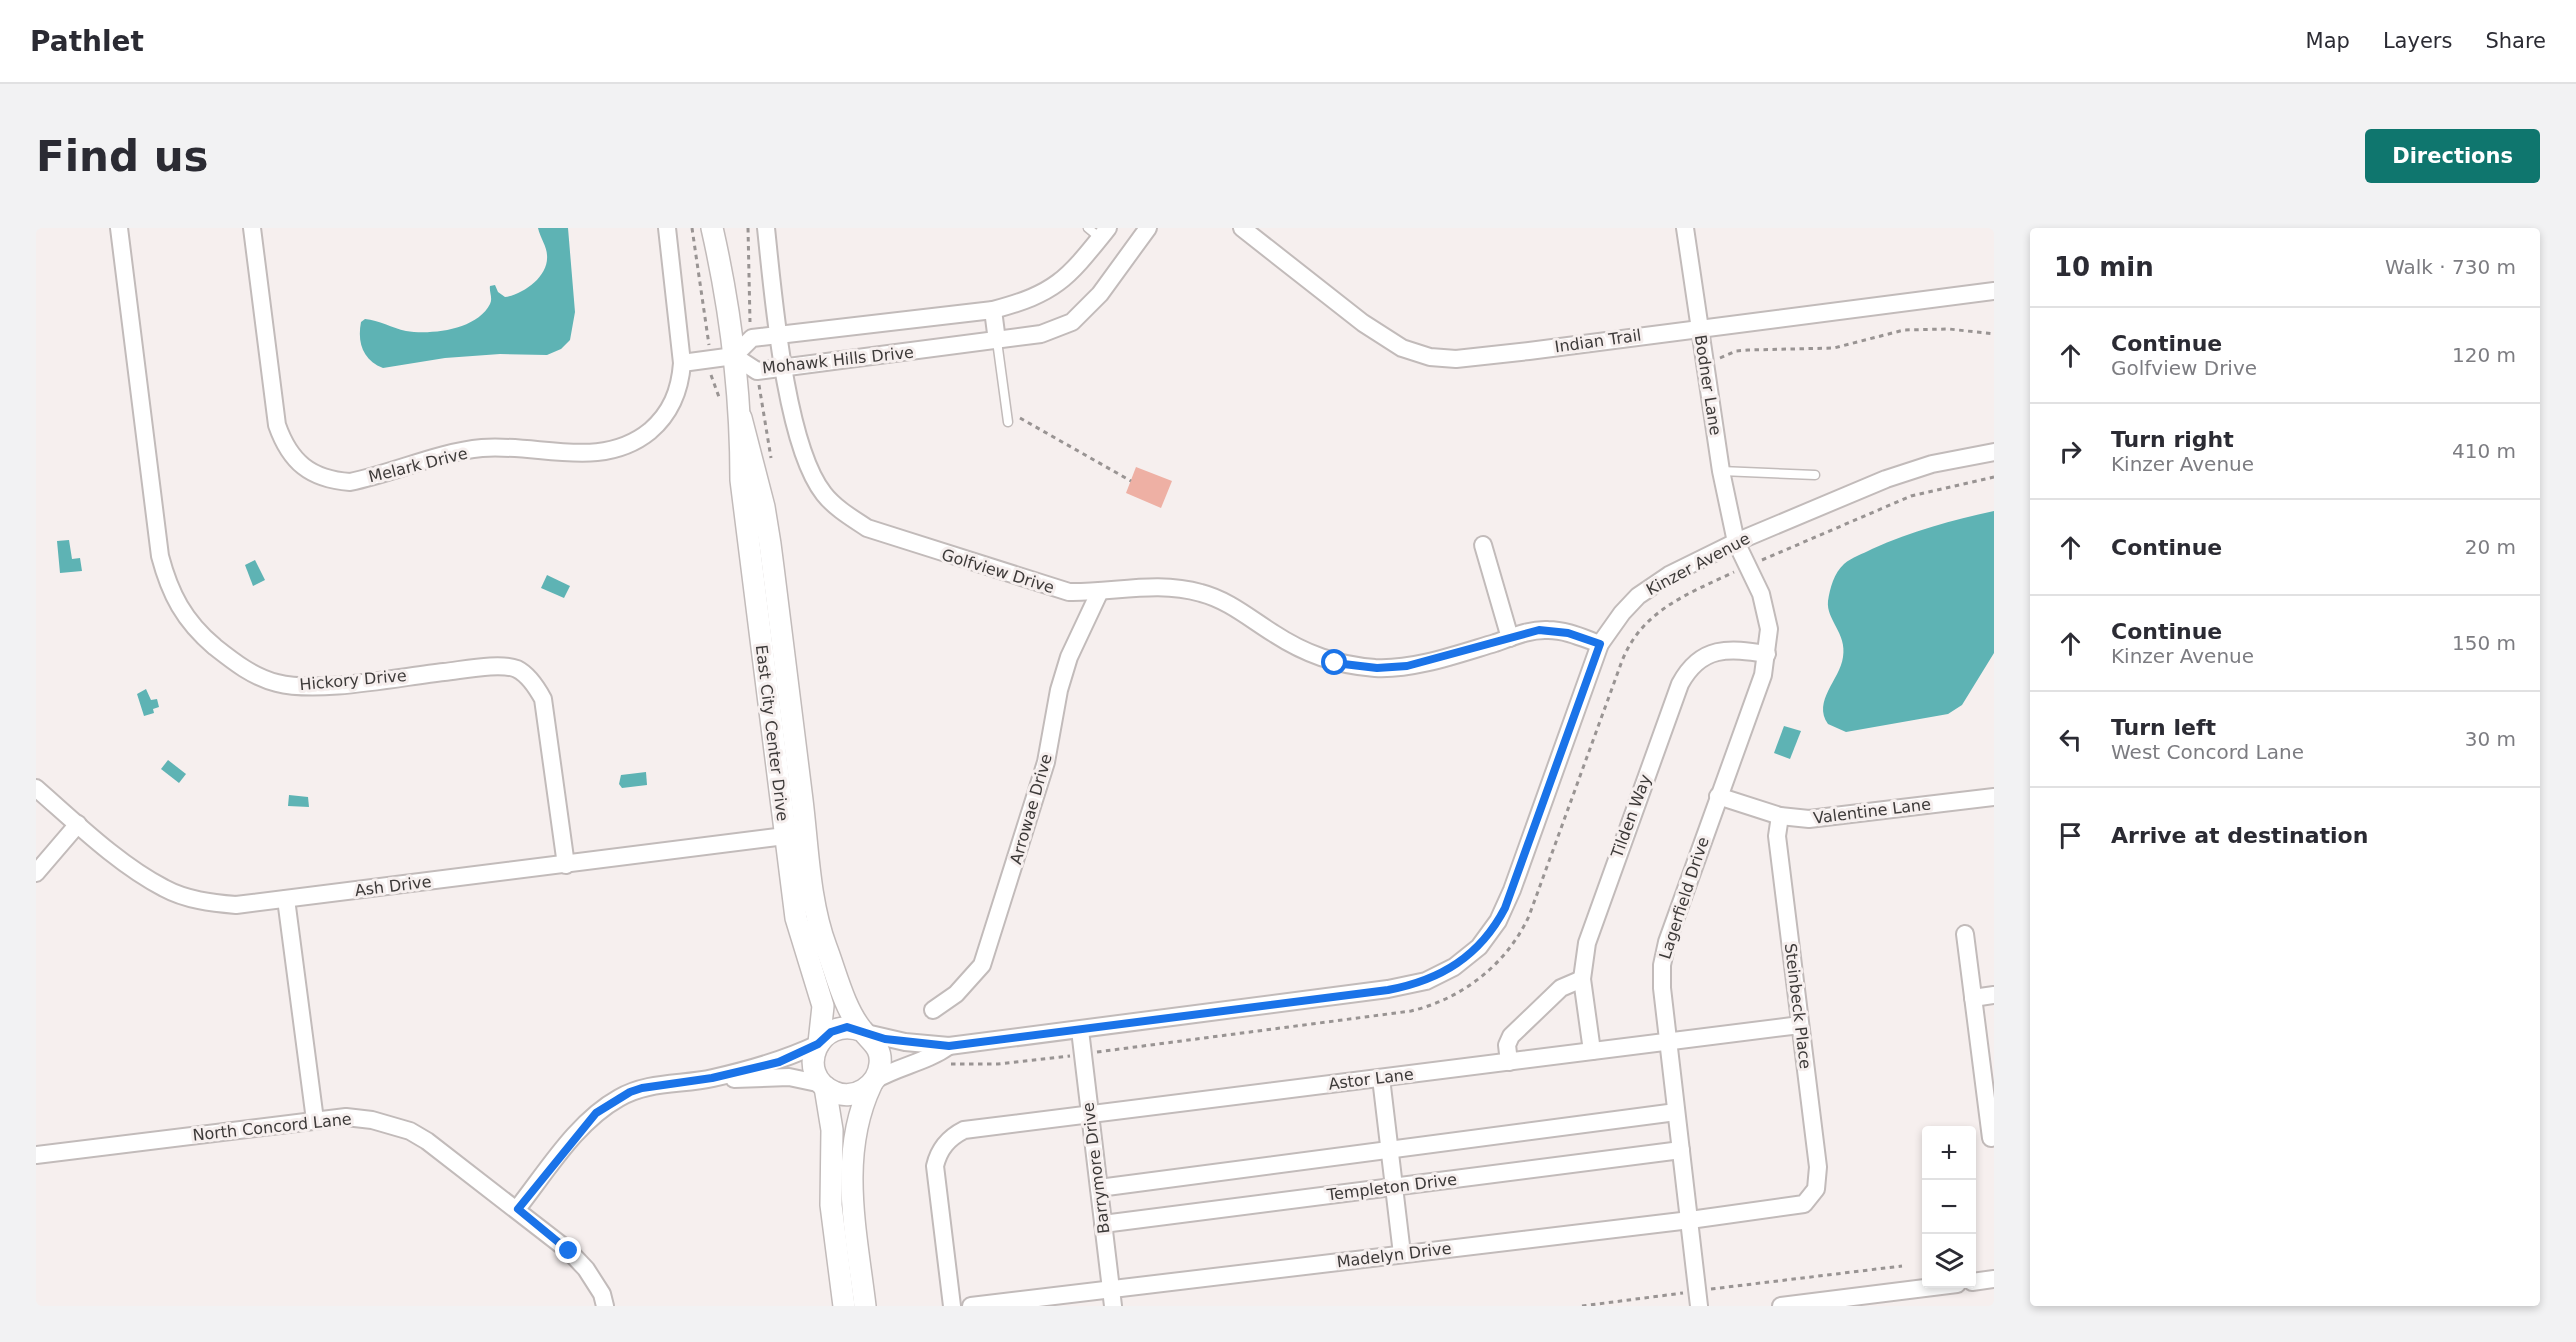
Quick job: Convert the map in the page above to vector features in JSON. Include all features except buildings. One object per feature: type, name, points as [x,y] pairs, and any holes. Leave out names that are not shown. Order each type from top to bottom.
[{"type":"street","name":"Hickory Drive","points":[[119,228],[160,556],[167,583],[181,612],[196,631],[242,669],[276,683],[308,687],[481,668],[516,669],[533,682],[543,699],[566,865]]},
{"type":"street","name":"Melark Drive","points":[[252,228],[277,425],[283,443],[294,459],[310,472],[328,480],[350,482],[483,448],[606,452],[635,443],[660,423],[675,400],[682,363],[667,228]]},
{"type":"street","name":"East City Center Drive","points":[[712,228],[726,291],[734,356],[741,418],[741,480],[785,836],[798,927],[823,1006],[818,1044]]},
{"type":"street","name":"East City Center Drive","points":[[726,291],[728,228]]},
{"type":"street","points":[[766,228],[780,342]]},
{"type":"street","name":"Mohawk Hills Drive","points":[[1099,231],[1066,278],[1048,292],[993,310],[780,342],[752,338],[734,356],[757,371],[1041,334],[1072,322],[1101,294],[1148,228]]},
{"type":"street","name":"Indian Trail","points":[[1242,228],[1364,323],[1402,348],[1430,357],[1456,359],[1519,352],[1699,327],[1994,291]]},
{"type":"street","name":"Bodner Lane","points":[[1685,228],[1721,471],[1736,542]]},
{"type":"street","points":[[993,310],[997,341]]},
{"type":"street","name":"Golfview Drive","points":[[780,342],[810,472],[825,495],[846,515],[867,528],[894,539],[1069,592],[1142,586],[1201,592],[1241,611],[1307,653],[1335,663],[1377,668],[1407,666],[1547,630],[1568,633],[1600,644]]},
{"type":"street","points":[[682,363],[734,356]]},
{"type":"street","name":"East City Center Drive","points":[[741,418],[764,507],[770,544],[817,916],[837,977],[864,1032]]},
{"type":"street","name":"Kinzer Avenue","points":[[864,1032],[895,1041],[949,1046],[1407,986],[1440,974],[1469,957],[1490,934],[1505,908],[1600,644],[1622,613],[1638,596],[1669,576],[1736,542],[1886,479],[1932,465],[1994,452]]},
{"type":"street","name":"Lagerfield Drive","points":[[1698,1299],[1668,1041],[1662,965],[1667,942],[1763,675],[1767,654],[1768,616],[1736,542]]},
{"type":"street","points":[[1483,546],[1510,638]]},
{"type":"street","name":"Arrowae Drive","points":[[933,1010],[956,994],[982,965],[1046,762],[1059,690],[1069,657],[1100,591]]},
{"type":"street","name":"Tilden Way","points":[[1592,1050],[1582,980],[1587,944],[1595,916],[1683,677],[1696,662],[1715,652],[1735,649],[1767,654]]},
{"type":"street","name":"Ash Drive","points":[[36,788],[142,875],[182,895],[215,903],[236,905],[785,836]]},
{"type":"street","name":"Valentine Lane","points":[[1718,796],[1780,816],[1809,819],[1994,797]]},
{"type":"street","name":"Steinbeck Place","points":[[1780,816],[1778,836],[1818,1167],[1818,1181],[1814,1195]]},
{"type":"street","points":[[36,873],[78,824]]},
{"type":"street","points":[[286,899],[315,1120]]},
{"type":"street","points":[[1965,934],[1973,998],[1988,1061],[1991,1138]]},
{"type":"street","points":[[1509,1062],[1507,1045],[1511,1036],[1561,988],[1582,980]]},
{"type":"street","points":[[1973,998],[1994,995]]},
{"type":"street","name":"Astor Lane","points":[[952,1306],[935,1166],[938,1154],[945,1144],[964,1130],[1800,1025]]},
{"type":"street","points":[[844,1306],[831,1205],[832,1130],[824,1086],[813,1064],[818,1044],[824,1036],[838,1029],[855,1028],[864,1032],[877,1046],[880,1054],[879,1072],[856,1121],[851,1162],[865,1306]]},
{"type":"street","name":"Barrymore Drive","points":[[1080,1030],[1112,1298]]},
{"type":"street","points":[[518,1209],[596,1113],[617,1098],[642,1088],[712,1078],[779,1062],[818,1044]]},
{"type":"street","name":"Kinzer Avenue","points":[[873,1082],[899,1067],[940,1052],[949,1046]]},
{"type":"street","points":[[712,1078],[789,1077],[824,1086],[832,1092],[849,1095],[873,1082]]},
{"type":"street","points":[[1381,1078],[1402,1254]]},
{"type":"street","points":[[1099,1188],[1676,1112]]},
{"type":"street","name":"North Concord Lane","points":[[36,1155],[315,1120],[346,1117],[372,1120],[410,1131],[518,1209],[586,1269],[602,1294],[605,1306]]},
{"type":"street","name":"Templeton Drive","points":[[1103,1224],[1681,1150]]},
{"type":"street","name":"Madelyn Drive","points":[[971,1306],[1112,1298],[1402,1254],[1797,1206],[1814,1195]]},
{"type":"street","points":[[1976,1281],[1994,1279]]},
{"type":"street","points":[[1781,1306],[1925,1288]]},
{"type":"lane","points":[[997,341],[1008,422]]},
{"type":"lane","points":[[1721,471],[1815,476]]},
{"type":"path","points":[[692,228],[709,339],[710,360]]},
{"type":"path","points":[[748,228],[752,338]]},
{"type":"path","points":[[1705,365],[1736,351],[1834,348],[1904,330],[1949,329],[1994,334]]},
{"type":"path","points":[[1006,410],[1131,481]]},
{"type":"path","points":[[948,1064],[990,1065],[1402,1013],[1435,1004],[1468,987],[1501,958],[1526,923],[1622,661],[1633,639],[1648,620],[1668,603],[1911,496],[1994,477]]},
{"type":"path","points":[[1582,1306],[1698,1299],[1902,1266]]},
{"type":"shaded area","points":[[1136,467],[1172,481],[1161,508],[1126,493]]},
{"type":"water","points":[[538,228],[568,228],[575,312],[570,340],[561,349],[547,355],[500,354],[445,358],[383,368],[376,365],[366,355],[360,337],[361,322],[365,319],[406,331],[428,332],[452,329],[475,320],[484,313],[491,302],[490,286],[495,285],[498,292],[505,297],[520,292],[534,283],[547,263],[547,252]]},
{"type":"water","points":[[1994,511],[1994,653],[1962,705],[1948,714],[1846,732],[1828,724],[1823,707],[1828,691],[1841,666],[1843,648],[1828,608],[1828,601],[1833,581],[1841,568],[1854,557],[1917,531]]},
{"type":"water","points":[[69,540],[72,559],[80,558],[82,571],[60,573],[57,541]]},
{"type":"water","points":[[255,560],[265,580],[253,586],[245,565]]},
{"type":"water","points":[[547,575],[570,586],[564,598],[541,588]]},
{"type":"water","points":[[146,689],[151,700],[157,699],[159,707],[153,709],[154,713],[144,716],[137,694]]},
{"type":"water","points":[[1784,726],[1801,731],[1790,759],[1774,753]]},
{"type":"water","points":[[168,760],[186,774],[179,783],[161,769]]},
{"type":"water","points":[[646,772],[647,785],[622,788],[619,784],[621,775]]},
{"type":"water","points":[[289,795],[308,797],[309,807],[288,806]]},
{"type":"route","points":[[569,1251],[518,1209],[572,1139],[596,1113],[617,1098],[642,1088],[712,1078],[779,1062],[818,1044],[824,1036],[831,1032],[847,1027],[885,1039],[949,1046],[1388,990],[1426,981],[1469,957],[1490,934],[1505,908],[1600,644],[1556,630],[1539,630],[1407,666],[1377,668],[1335,663]]}]
